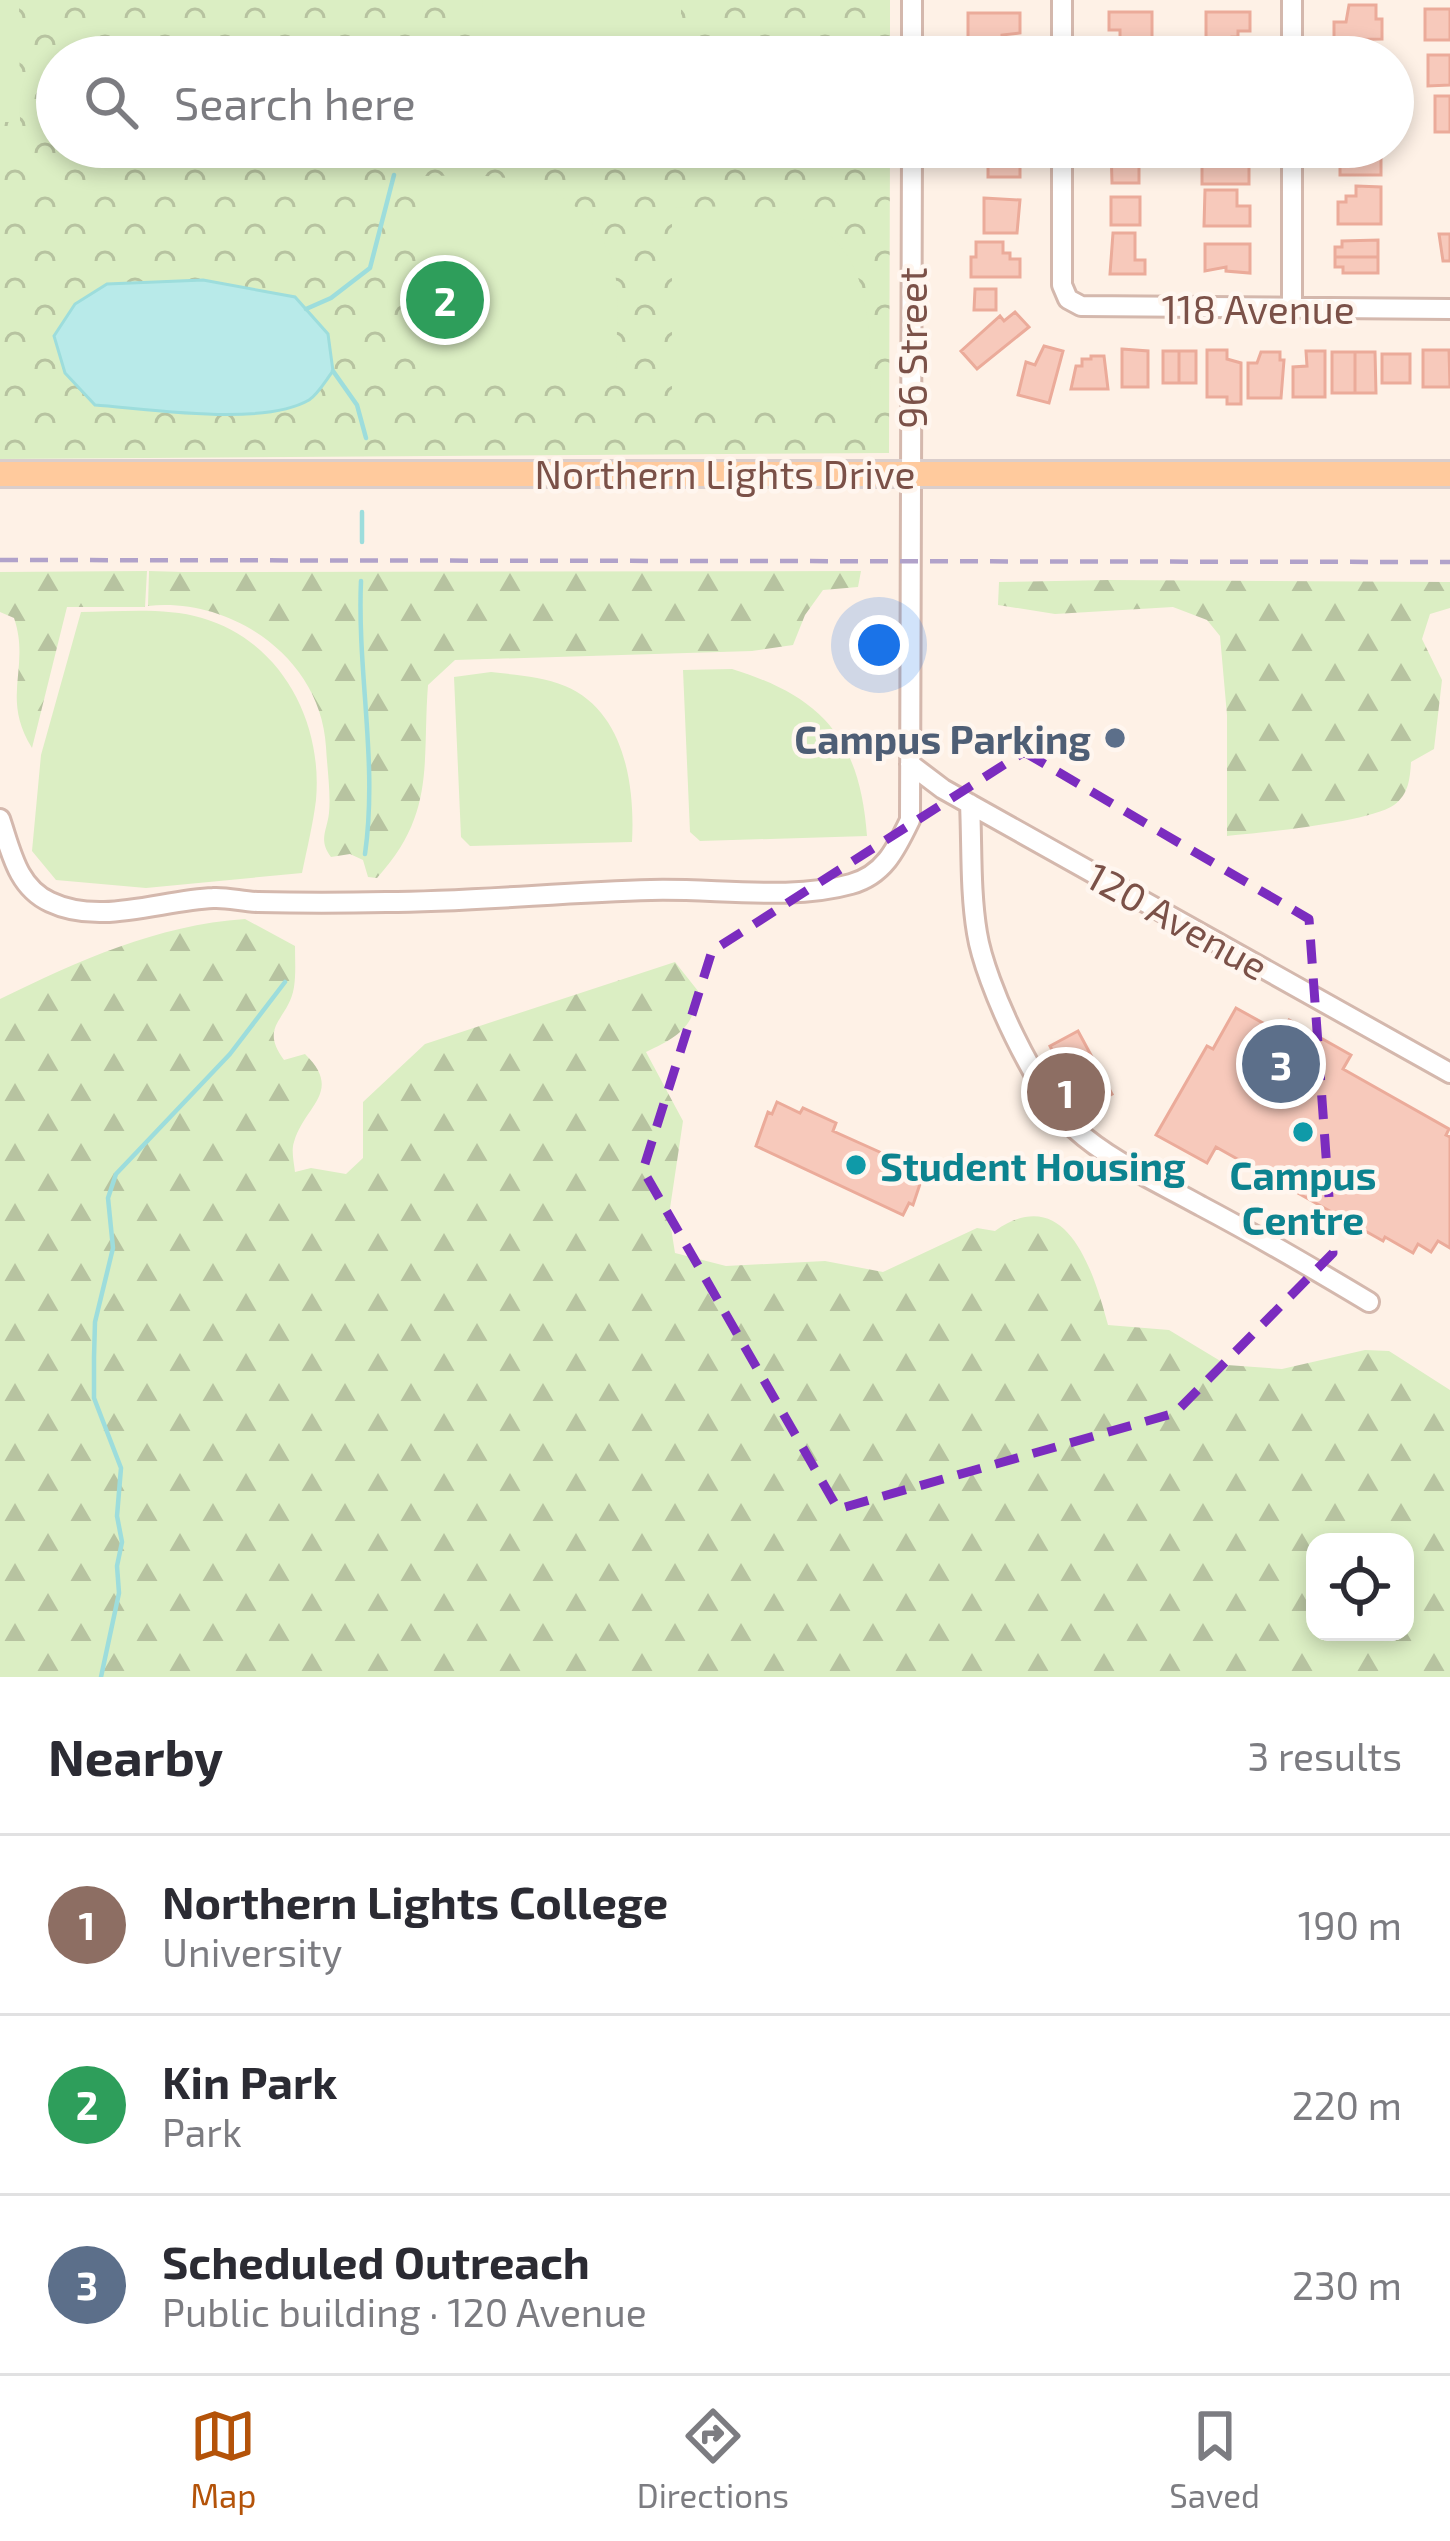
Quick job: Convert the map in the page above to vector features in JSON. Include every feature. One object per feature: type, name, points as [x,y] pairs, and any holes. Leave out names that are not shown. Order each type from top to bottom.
[{"type":"main road","name":"Northern Lights Drive","points":[[0,474],[1450,473]]},
{"type":"street","points":[[912,0],[912,36]]},
{"type":"street","points":[[1062,0],[1062,36]]},
{"type":"street","points":[[1292,0],[1292,36]]},
{"type":"street","name":"96 Street","points":[[0,819],[30,890],[51,903],[74,909],[150,907],[212,898],[391,902],[653,890],[818,890],[854,884],[877,873],[895,853],[910,820],[912,168]]},
{"type":"street","name":"118 Avenue","points":[[1062,168],[1062,271],[1068,299],[1081,306],[1450,309]]},
{"type":"street","points":[[1292,168],[1292,308]]},
{"type":"street","name":"120 Avenue","points":[[910,764],[970,804],[1445,1063]]},
{"type":"street","points":[[970,804],[976,928],[982,958],[1006,1016],[1064,1118],[1122,1161],[1370,1302]]},
{"type":"highlighted area","points":[[1024,752],[1309,919],[1333,1253],[1175,1413],[838,1509],[643,1170],[712,951]]},
{"type":"green space","points":[[0,0],[890,0],[890,36],[36,36],[36,168],[890,168],[889,453],[0,459]]},
{"type":"green space","points":[[0,0],[19,0],[20,122],[0,122]]},
{"type":"green space","points":[[483,0],[681,0],[681,36],[488,36],[482,30]]},
{"type":"green space","points":[[417,176],[488,176],[532,183],[572,204],[590,221],[615,272],[616,373],[429,373],[417,362]]},
{"type":"green space","points":[[672,208],[775,210],[808,221],[833,238],[861,286],[870,344],[870,406],[684,406],[672,395]]},
{"type":"green space","points":[[147,571],[145,607],[67,607],[32,748],[18,713],[18,636],[14,618],[0,612],[0,572]]},
{"type":"green space","points":[[149,571],[861,571],[858,587],[823,590],[805,615],[793,645],[752,651],[455,660],[428,685],[425,764],[417,809],[409,832],[377,878],[368,877],[363,860],[350,854],[331,857],[327,851],[329,789],[320,715],[290,661],[240,623],[180,606],[148,606]]},
{"type":"green space","points":[[999,582],[1450,582],[1450,608],[1430,614],[1422,639],[1442,680],[1434,749],[1411,762],[1403,796],[1381,811],[1314,826],[1227,836],[1227,715],[1220,636],[1207,620],[1173,607],[1055,614],[998,605]]},
{"type":"green space","points":[[157,611],[202,618],[230,629],[275,665],[304,714],[316,770],[315,809],[302,873],[146,888],[56,880],[32,851],[41,755],[81,612]]},
{"type":"green space","points":[[732,669],[790,693],[831,727],[856,773],[867,836],[700,841],[690,832],[683,670]]},
{"type":"green space","points":[[491,672],[565,686],[601,713],[622,752],[628,775],[632,842],[470,846],[461,837],[454,677]]},
{"type":"green space","points":[[245,919],[295,946],[294,987],[274,1038],[284,1060],[305,1054],[316,1067],[321,1089],[294,1142],[295,1172],[311,1168],[346,1174],[363,1158],[363,1102],[425,1044],[675,962],[698,991],[693,1014],[675,1036],[646,1052],[683,1121],[669,1215],[675,1253],[726,1266],[825,1261],[883,1272],[977,1228],[995,1231],[1020,1218],[1041,1217],[1059,1225],[1073,1239],[1095,1281],[1108,1325],[1169,1330],[1227,1365],[1282,1369],[1365,1350],[1389,1351],[1450,1390],[1450,1677],[0,1677],[0,999],[119,947],[181,929]]},
{"type":"water","points":[[203,280],[295,297],[328,334],[333,371],[309,400],[289,408],[235,415],[95,405],[65,373],[54,336],[75,304],[107,284]]},
{"type":"building","points":[[1349,5],[1376,5],[1382,36],[1334,36],[1334,22],[1346,22]]},
{"type":"building","points":[[1425,9],[1450,9],[1450,40],[1425,40]]},
{"type":"building","points":[[1109,12],[1152,12],[1152,36],[1120,36],[1120,30],[1109,30]]},
{"type":"building","points":[[1206,12],[1250,12],[1250,31],[1238,31],[1238,36],[1206,36]]},
{"type":"building","points":[[968,13],[1020,13],[1020,33],[968,36]]},
{"type":"building","points":[[1428,55],[1450,55],[1450,85],[1428,86]]},
{"type":"building","points":[[1435,96],[1450,96],[1450,132],[1435,132]]},
{"type":"building","points":[[988,168],[1020,168],[1020,177],[988,177]]},
{"type":"building","points":[[1112,168],[1139,168],[1139,183],[1112,183]]},
{"type":"building","points":[[1202,168],[1249,168],[1249,184],[1202,184]]},
{"type":"building","points":[[1340,168],[1381,168],[1381,175],[1340,175]]},
{"type":"building","points":[[1356,186],[1381,187],[1381,224],[1338,224],[1338,202],[1356,196]]},
{"type":"building","points":[[1205,190],[1237,190],[1237,206],[1250,206],[1250,226],[1204,226]]},
{"type":"building","points":[[1111,197],[1140,197],[1140,225],[1111,225]]},
{"type":"building","points":[[984,198],[1020,200],[1017,233],[984,233]]},
{"type":"building","points":[[1113,233],[1135,233],[1135,260],[1145,260],[1145,274],[1110,274]]},
{"type":"building","points":[[1439,234],[1450,234],[1450,261],[1443,261]]},
{"type":"building","points":[[1378,240],[1378,257],[1335,257],[1335,247],[1342,247],[1342,241]]},
{"type":"building","points":[[976,242],[1003,242],[1003,253],[1020,259],[1020,277],[971,277]]},
{"type":"building","points":[[1205,244],[1250,244],[1250,273],[1226,271],[1226,267],[1205,271]]},
{"type":"building","points":[[1335,257],[1378,257],[1378,273],[1343,273],[1343,267],[1335,267]]},
{"type":"building","points":[[975,289],[996,289],[996,310],[974,310]]},
{"type":"building","points":[[1015,312],[1029,327],[977,369],[961,351],[1000,316],[1004,321]]},
{"type":"building","points":[[1044,346],[1063,351],[1049,403],[1018,395],[1026,362],[1035,365]]},
{"type":"building","points":[[1122,349],[1148,351],[1148,387],[1122,387]]},
{"type":"building","points":[[1207,350],[1227,350],[1227,359],[1241,363],[1241,404],[1227,404],[1227,397],[1207,397]]},
{"type":"building","points":[[1423,350],[1449,350],[1450,387],[1423,387]]},
{"type":"building","points":[[1163,351],[1179,351],[1179,383],[1163,383]]},
{"type":"building","points":[[1179,351],[1196,351],[1196,383],[1179,383]]},
{"type":"building","points":[[1306,351],[1325,351],[1325,397],[1293,397],[1293,367],[1307,366]]},
{"type":"building","points":[[1261,352],[1280,352],[1284,360],[1281,398],[1248,398],[1248,363],[1257,363]]},
{"type":"building","points":[[1332,352],[1355,352],[1355,393],[1332,393]]},
{"type":"building","points":[[1355,352],[1375,352],[1376,393],[1355,393]]},
{"type":"building","points":[[1382,354],[1410,354],[1410,383],[1382,383]]},
{"type":"building","points":[[1091,356],[1104,356],[1108,389],[1071,389],[1076,366]]},
{"type":"building","name":"Campus Centre","points":[[1236,1008],[1281,1033],[1289,1020],[1351,1055],[1343,1069],[1449,1129],[1450,1248],[1438,1241],[1431,1252],[1418,1244],[1413,1253],[1385,1237],[1383,1241],[1216,1147],[1207,1163],[1156,1135],[1207,1046],[1213,1049]]},
{"type":"building","points":[[1078,1031],[1112,1094],[1083,1109],[1050,1046]]},
{"type":"building","name":"Student Housing","points":[[777,1102],[836,1123],[833,1131],[924,1172],[913,1205],[909,1203],[903,1215],[756,1146],[768,1112],[772,1114]]},
{"type":"waterway","points":[[306,309],[331,298],[370,268],[394,175]]},
{"type":"waterway","points":[[333,371],[357,405],[366,438]]},
{"type":"waterway","points":[[362,512],[362,542]]},
{"type":"waterway","points":[[361,581],[369,785],[365,854]]},
{"type":"waterway","points":[[101,1677],[119,1593],[122,1542],[117,1516],[121,1468],[94,1398],[95,1322],[113,1248],[108,1198],[116,1174],[230,1054],[285,982]]},
{"type":"railway","points":[[0,560],[1450,562]]},
{"type":"place","name":"Kin Park","points":[[445,300]]},
{"type":"place","name":"Campus Parking","points":[[1115,738]]},
{"type":"place","name":"Scheduled Outreach","points":[[1281,1064]]},
{"type":"place","name":"Northern Lights College","points":[[1066,1092]]},
{"type":"place","name":"Campus Centre","points":[[1303,1132]]},
{"type":"place","name":"Student Housing","points":[[856,1165]]}]
